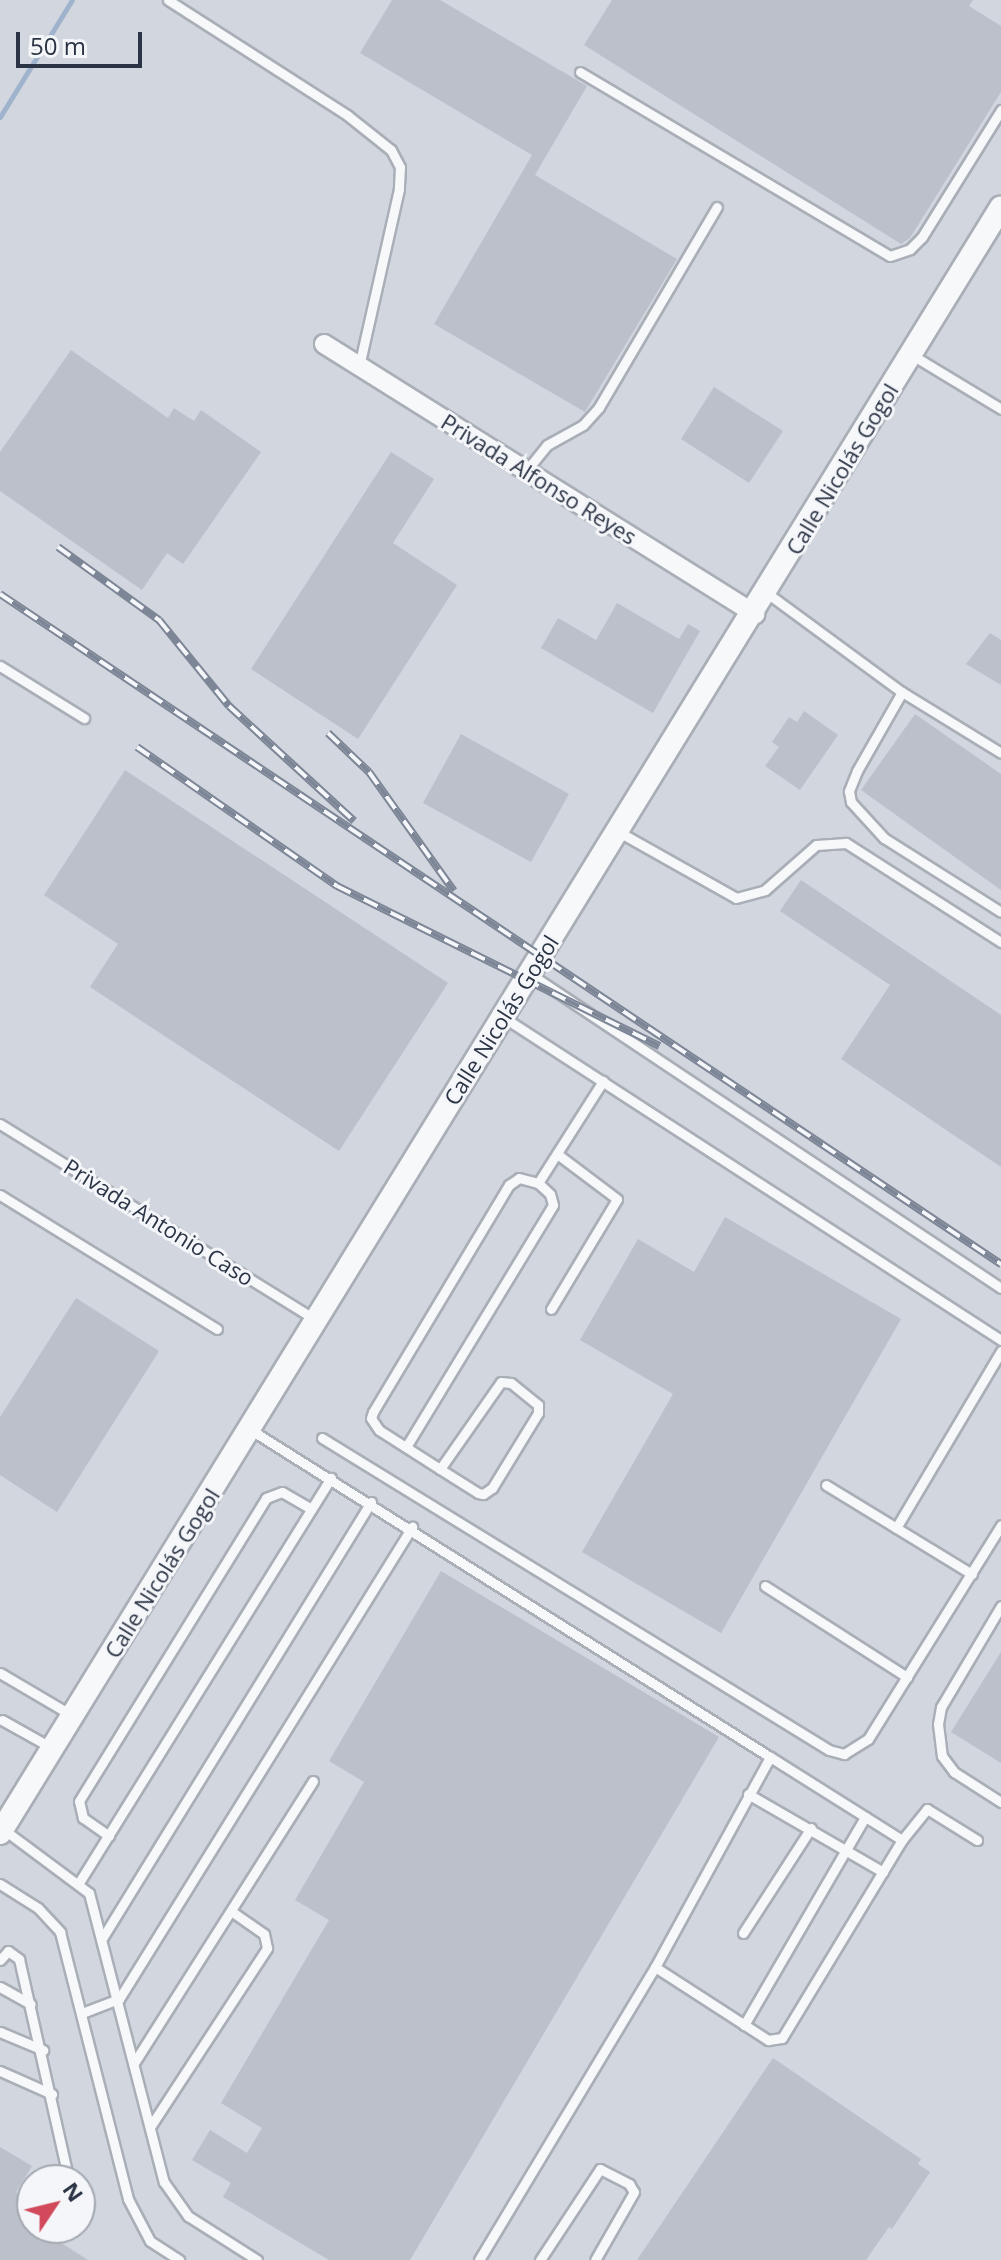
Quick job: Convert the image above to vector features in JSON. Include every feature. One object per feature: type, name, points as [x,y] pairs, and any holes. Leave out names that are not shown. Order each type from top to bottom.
[{"type":"street","name":"Calle Nicolás Gogol","points":[[1,1831],[755,614],[1001,207]]},
{"type":"street","name":"Privada Alfonso Reyes","points":[[324,344],[755,614]]},
{"type":"lane","points":[[168,0],[347,115],[391,150],[400,167],[399,189],[359,366]]},
{"type":"lane","points":[[580,72],[890,256],[922,237],[1001,110]]},
{"type":"lane","points":[[526,471],[547,445],[583,425],[599,407],[717,207]]},
{"type":"lane","points":[[912,355],[1001,409]]},
{"type":"lane","points":[[767,593],[902,692],[1001,753]]},
{"type":"lane","points":[[0,666],[84,718]]},
{"type":"lane","points":[[902,692],[857,771],[849,791],[851,802],[884,838],[1001,912]]},
{"type":"lane","points":[[619,832],[736,898],[765,890],[816,845],[846,843],[1001,942]]},
{"type":"lane","points":[[530,974],[1001,1288]]},
{"type":"lane","points":[[503,1017],[1001,1340]]},
{"type":"lane","points":[[538,1183],[603,1081]]},
{"type":"lane","name":"Privada Antonio Caso","points":[[0,1124],[318,1320]]},
{"type":"lane","points":[[551,1309],[617,1199],[557,1154]]},
{"type":"lane","points":[[406,1447],[553,1205],[553,1198],[538,1183],[519,1178],[509,1185],[373,1412],[374,1425],[406,1447],[440,1469],[478,1493],[488,1492],[538,1413],[538,1405],[511,1383],[501,1382],[440,1469]]},
{"type":"lane","points":[[0,1195],[10,1197],[217,1329]]},
{"type":"lane","points":[[896,1528],[1001,1351]]},
{"type":"lane","points":[[251,1430],[412,1527],[902,1840]]},
{"type":"lane","points":[[322,1438],[829,1750],[844,1754],[868,1739],[1001,1525]]},
{"type":"lane","points":[[80,1881],[331,1478]]},
{"type":"lane","points":[[826,1485],[972,1574]]},
{"type":"lane","points":[[109,1836],[83,1818],[79,1801],[242,1537],[276,1490],[311,1509]]},
{"type":"lane","points":[[103,1937],[371,1502]]},
{"type":"lane","points":[[82,2013],[119,1999],[412,1527]]},
{"type":"lane","points":[[765,1586],[907,1677]]},
{"type":"lane","points":[[1001,1606],[941,1707],[938,1724],[942,1756],[954,1772],[1001,1802]]},
{"type":"lane","points":[[1,1676],[73,1716]]},
{"type":"lane","points":[[1,1721],[53,1748]]},
{"type":"lane","points":[[479,2260],[655,1967],[770,1757]]},
{"type":"lane","points":[[134,2063],[313,1781]]},
{"type":"lane","points":[[748,1794],[883,1872]]},
{"type":"lane","points":[[655,1967],[775,2042],[787,2033],[902,1840],[927,1809],[977,1840]]},
{"type":"lane","points":[[744,2025],[865,1817]]},
{"type":"lane","points":[[743,1933],[811,1828]]},
{"type":"lane","points":[[1,1831],[80,1881],[97,1909],[164,2182],[174,2201],[188,2216],[257,2260]]},
{"type":"lane","points":[[0,1884],[38,1908],[60,1932],[137,2223],[150,2241],[179,2260]]},
{"type":"lane","points":[[150,2127],[267,1948],[264,1934],[231,1911]]},
{"type":"lane","points":[[0,1960],[5,1952],[16,1953],[43,2050],[66,2164]]},
{"type":"lane","points":[[0,1987],[31,2004]]},
{"type":"lane","points":[[0,2032],[43,2050]]},
{"type":"lane","points":[[0,2071],[52,2094]]},
{"type":"lane","points":[[540,2260],[600,2169],[629,2184],[634,2192],[595,2260]]},
{"type":"shaded area","points":[[0,0],[1001,0],[1001,2260],[0,2260]]},
{"type":"building","points":[[392,0],[440,0],[587,86],[535,175],[677,259],[585,412],[434,324],[532,155],[360,53]]},
{"type":"building","points":[[612,0],[973,0],[969,6],[1001,26],[1001,92],[910,238],[901,244],[584,45]]},
{"type":"building","points":[[71,350],[168,418],[174,408],[194,421],[201,410],[261,452],[183,564],[167,553],[142,590],[0,491],[0,452]]},
{"type":"building","points":[[714,387],[783,431],[749,483],[681,439]]},
{"type":"building","points":[[391,452],[434,479],[393,543],[457,585],[358,739],[251,669]]},
{"type":"building","points":[[617,603],[679,639],[688,624],[700,631],[653,713],[541,648],[558,618],[596,640]]},
{"type":"building","points":[[990,633],[1001,640],[1001,685],[966,664]]},
{"type":"building","points":[[804,711],[838,735],[800,790],[765,766],[779,747],[772,742],[789,717],[797,722]]},
{"type":"building","points":[[915,714],[1001,774],[1001,890],[861,790]]},
{"type":"building","points":[[461,734],[569,794],[531,862],[423,803]]},
{"type":"building","points":[[125,770],[448,983],[339,1151],[90,987],[118,944],[44,895]]},
{"type":"building","points":[[801,880],[1001,1015],[1001,1167],[841,1059],[890,985],[780,911]]},
{"type":"building","points":[[725,1217],[901,1319],[721,1633],[582,1552],[673,1394],[580,1340],[638,1239],[694,1272]]},
{"type":"building","points":[[76,1298],[159,1351],[57,1512],[0,1475],[0,1417]]},
{"type":"building","points":[[441,1571],[719,1737],[410,2260],[329,2260],[223,2197],[231,2183],[192,2160],[210,2130],[247,2153],[262,2128],[221,2103],[329,1920],[295,1900],[364,1782],[329,1761]]},
{"type":"building","points":[[1001,1652],[1001,1763],[951,1732]]},
{"type":"building","points":[[773,2058],[921,2159],[918,2164],[930,2172],[892,2229],[889,2227],[866,2260],[637,2260]]},
{"type":"building","points":[[0,2147],[29,2164],[16,2164],[16,2244],[63,2244],[88,2260],[0,2260]]},
{"type":"waterway","points":[[0,117],[72,0]]},
{"type":"railway","points":[[58,547],[159,620],[229,706],[354,821]]},
{"type":"railway","points":[[0,594],[1001,1264]]},
{"type":"railway","points":[[328,733],[369,772],[454,891]]},
{"type":"railway","points":[[137,747],[337,886],[660,1046]]}]
